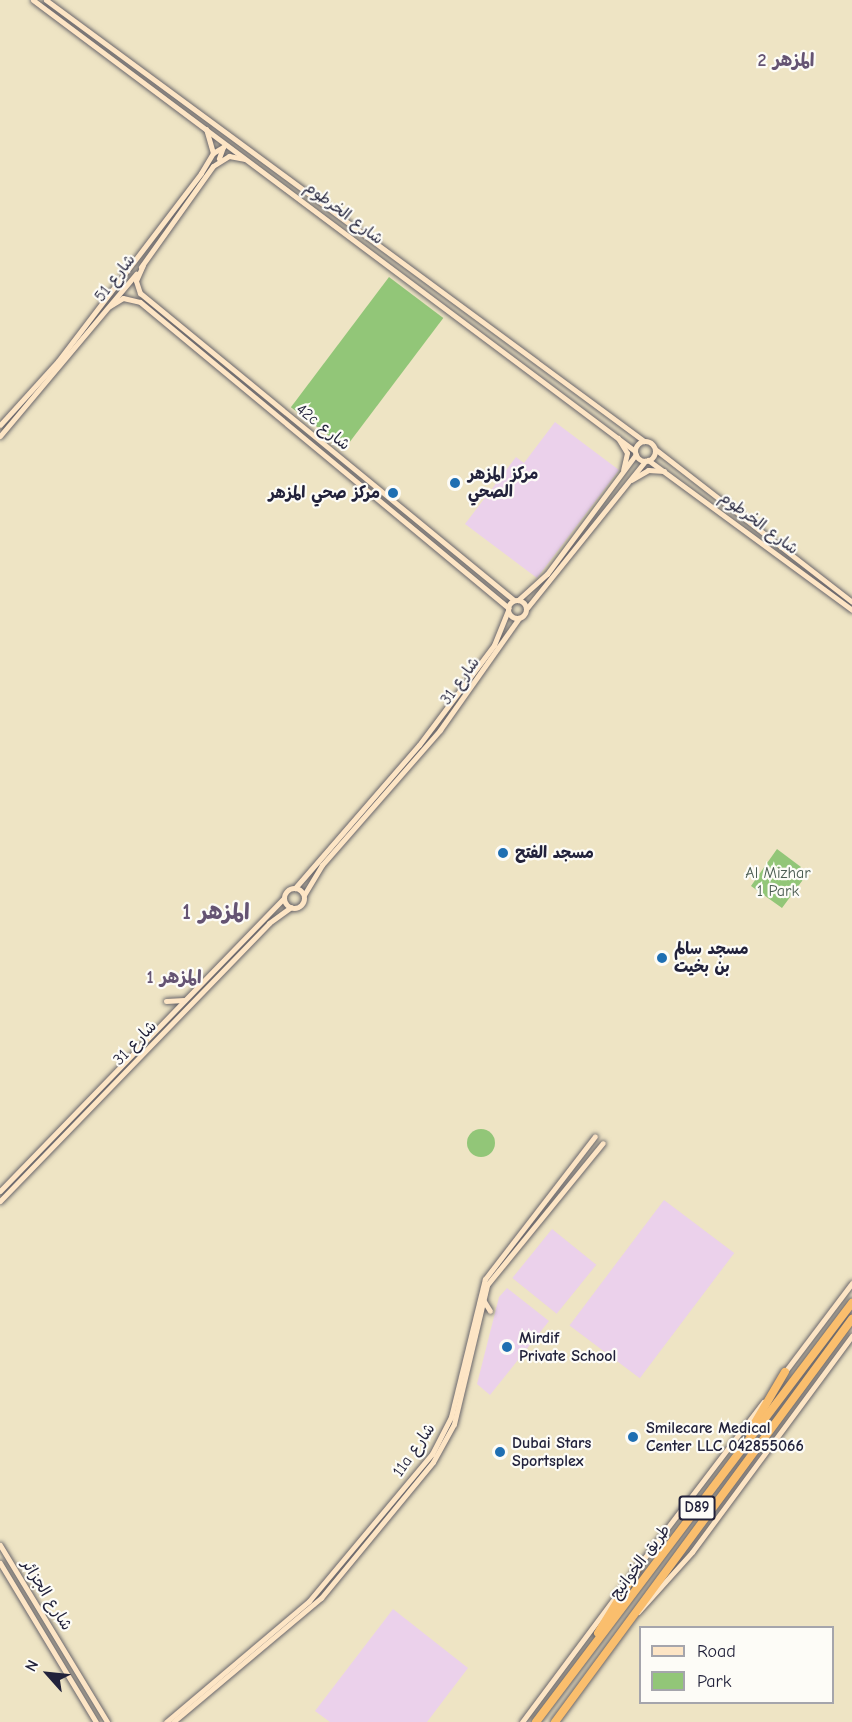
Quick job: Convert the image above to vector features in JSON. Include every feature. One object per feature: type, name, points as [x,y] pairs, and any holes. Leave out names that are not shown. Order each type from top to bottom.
[{"type":"highway","name":"طريق الخوانيج","points":[[535,1722],[852,1303]]},
{"type":"highway","name":"طريق الخوانيج","points":[[555,1722],[852,1319]]},
{"type":"highway","points":[[747,1442],[785,1372]]},
{"type":"highway","points":[[593,1646],[638,1568]]},
{"type":"street","name":"شارع الخرطوم","points":[[33,0],[611,429],[635,452],[669,472],[852,610]]},
{"type":"street","name":"شارع الخرطوم","points":[[46,0],[622,429],[655,449],[852,602]]},
{"type":"street","points":[[154,88],[192,109]]},
{"type":"street","points":[[201,123],[212,138],[213,153]]},
{"type":"street","points":[[213,153],[220,147],[225,150],[213,166]]},
{"type":"street","name":"شارع 51","points":[[0,425],[58,361],[147,246],[213,153]]},
{"type":"street","points":[[213,166],[232,155],[254,163]]},
{"type":"street","name":"شارع 51","points":[[0,436],[143,265],[213,166]]},
{"type":"street","points":[[315,210],[320,204]]},
{"type":"street","points":[[335,215],[348,218]]},
{"type":"street","points":[[124,289],[147,246]]},
{"type":"street","name":"42c شارع","points":[[143,265],[137,289],[493,584],[527,609]]},
{"type":"street","name":"42c شارع","points":[[124,289],[488,589],[519,618]]},
{"type":"street","points":[[110,306],[123,298],[140,302]]},
{"type":"street","points":[[152,313],[155,308],[165,312]]},
{"type":"street","points":[[617,419],[622,429]]},
{"type":"street","points":[[611,429],[627,453],[621,476]]},
{"type":"street","points":[[516,600],[547,574],[621,476],[644,441]]},
{"type":"street","points":[[527,609],[655,449]]},
{"type":"street","points":[[621,489],[643,472],[669,472]]},
{"type":"street","points":[[678,479],[681,489]]},
{"type":"street","points":[[586,535],[588,545]]},
{"type":"street","points":[[488,589],[493,584]]},
{"type":"street","name":"شارع 31","points":[[0,1191],[295,888],[419,745],[494,645],[508,609],[516,600]]},
{"type":"street","name":"شارع 31","points":[[0,1201],[291,907],[302,904],[304,895],[318,870],[440,730],[527,609]]},
{"type":"street","points":[[295,888],[304,895]]},
{"type":"street","points":[[284,898],[291,907]]},
{"type":"street","points":[[166,1001],[186,999]]},
{"type":"street","points":[[152,1045],[175,1010]]},
{"type":"street","name":"11a شارع","points":[[166,1722],[309,1601],[413,1477],[448,1425],[485,1279],[595,1136]]},
{"type":"street","name":"11a شارع","points":[[173,1722],[313,1606],[402,1500],[454,1425],[482,1298],[497,1269],[603,1143]]},
{"type":"street","points":[[522,1722],[852,1283]]},
{"type":"street","points":[[482,1298],[490,1311]]},
{"type":"street","points":[[634,1614],[693,1552],[852,1336]]},
{"type":"street","points":[[402,1500],[413,1477]]},
{"type":"street","points":[[353,1561],[391,1504]]},
{"type":"street","name":"شارع الجزائر","points":[[0,1545],[107,1722]]},
{"type":"street","name":"شارع الجزائر","points":[[0,1563],[97,1721]]},
{"type":"street","points":[[30,1623],[32,1615]]},
{"type":"street","points":[[245,1664],[260,1644]]},
{"type":"shaded area","points":[[555,422],[619,470],[537,578],[465,524],[516,457],[524,463]]},
{"type":"shaded area","points":[[664,1200],[734,1253],[640,1378],[570,1325]]},
{"type":"shaded area","points":[[552,1229],[596,1265],[557,1314],[512,1278]]},
{"type":"shaded area","name":"Mirdif Private School","points":[[507,1288],[549,1321],[490,1395],[477,1384],[499,1297]]},
{"type":"shaded area","points":[[393,1609],[468,1668],[427,1722],[330,1722],[315,1711]]},
{"type":"green space","points":[[389,277],[443,318],[345,448],[291,407]]},
{"type":"green space","name":"Al Mizhar 1 Park","points":[[777,849],[801,867],[798,872],[805,877],[782,908],[751,886]]},
{"type":"green space","points":[[481,1129],[491,1133],[495,1143],[491,1153],[481,1157],[471,1153],[467,1143],[471,1133]]},
{"type":"place","name":"مركز المزهر الصحي","points":[[455,483]]},
{"type":"place","name":"مركز صحي المزهر","points":[[393,493]]},
{"type":"place","name":"مسجد الفتح","points":[[503,853]]},
{"type":"place","name":"مسجد سالم بن بخيت","points":[[662,958]]},
{"type":"place","name":"Mirdif Private School","points":[[507,1347]]},
{"type":"place","name":"Smilecare Medical Center LLC 042855066","points":[[633,1437]]},
{"type":"place","name":"Dubai Stars Sportsplex","points":[[500,1452]]},
{"type":"district","name":"المزهر 2","points":[[786,61]]},
{"type":"district","name":"المزهر 1","points":[[216,913]]},
{"type":"district","name":"المزهر 1","points":[[174,978]]}]
